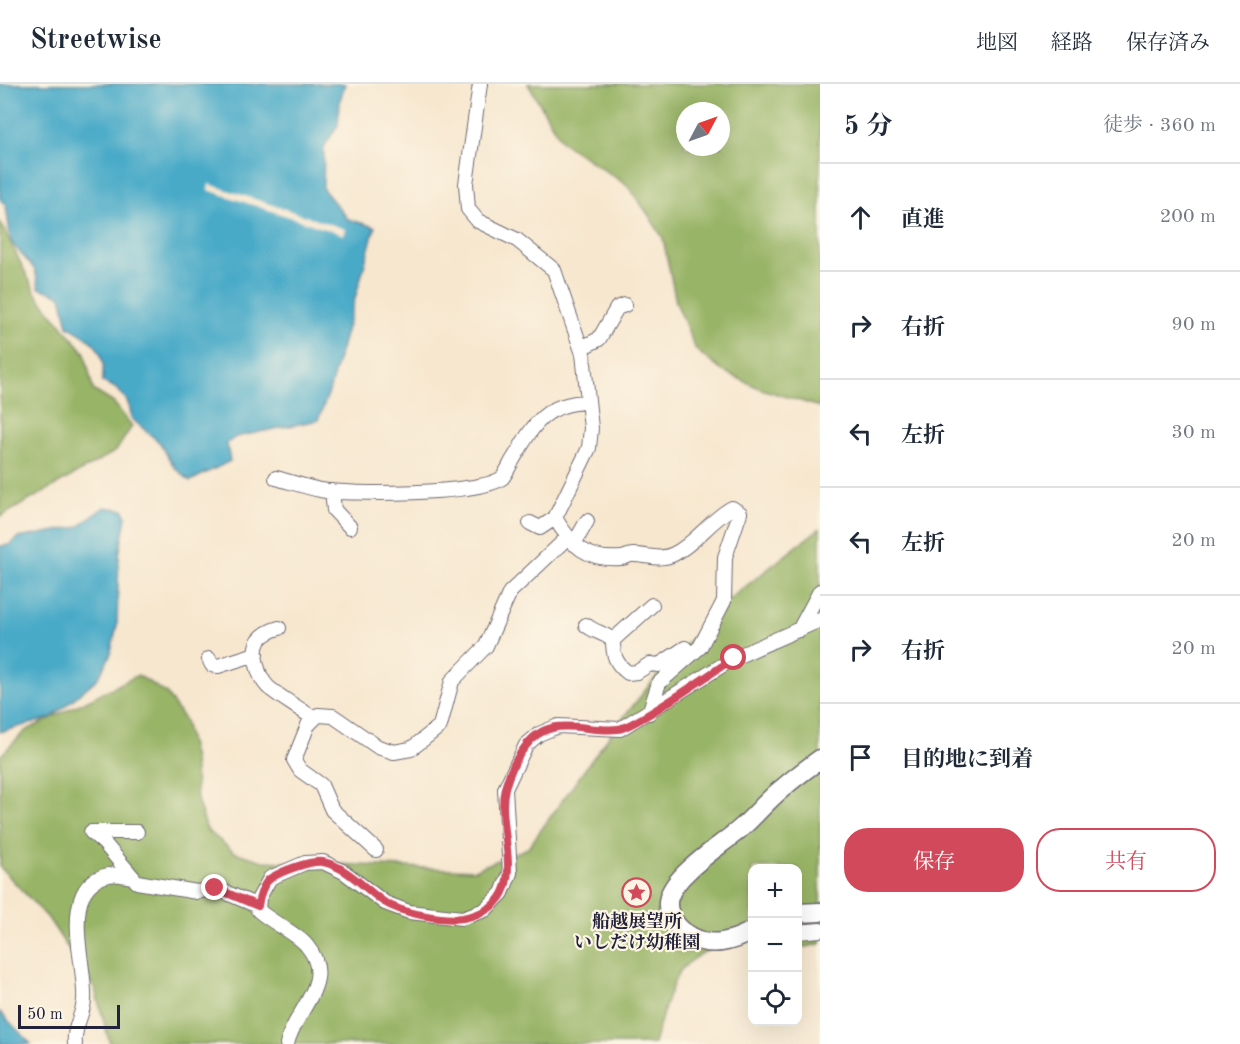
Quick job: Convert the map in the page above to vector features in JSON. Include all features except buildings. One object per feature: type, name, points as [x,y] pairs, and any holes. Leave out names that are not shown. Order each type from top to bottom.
[{"type":"street","points":[[480,84],[466,184],[468,209],[478,221],[517,240],[554,270],[581,348],[591,428],[589,448],[555,518],[540,528],[530,523]]},
{"type":"street","points":[[581,348],[599,339],[617,308],[626,305]]},
{"type":"street","points":[[276,478],[332,490],[391,494],[442,491],[485,484],[502,478],[538,420],[567,402],[588,402]]},
{"type":"street","points":[[332,490],[334,510],[350,527]]},
{"type":"street","points":[[555,518],[571,541],[588,555],[622,558],[631,554],[663,559],[676,553],[719,515],[732,508],[740,513],[725,556],[724,601],[700,647],[659,683],[649,713]]},
{"type":"street","points":[[376,850],[332,810],[321,785],[300,770],[294,760],[308,725],[318,715],[333,716],[378,747],[393,752],[411,749],[440,726],[452,681],[486,646],[510,592],[571,541],[587,521]]},
{"type":"street","points":[[799,630],[820,591]]},
{"type":"street","points":[[652,606],[613,640],[613,655],[619,666],[628,673],[637,672],[650,664],[659,665],[685,648],[691,655]]},
{"type":"street","points":[[287,1044],[319,979],[317,963],[307,945],[271,922],[258,910],[259,898],[270,878],[305,863],[323,862],[344,872],[385,903],[409,912],[462,918],[485,910],[502,893],[510,873],[505,789],[526,745],[539,734],[558,726],[620,729],[734,658],[820,620]]},
{"type":"street","points":[[586,625],[592,630],[603,632],[613,640]]},
{"type":"street","points":[[279,628],[268,632],[259,640],[256,654],[259,674],[267,686],[314,719]]},
{"type":"street","points":[[209,659],[212,665],[218,666],[256,654]]},
{"type":"street","points":[[748,933],[721,943],[704,942],[691,937],[678,927],[669,913],[668,897],[676,884],[694,867],[742,827],[783,787],[820,759]]},
{"type":"street","points":[[137,832],[91,832],[104,843],[137,882],[197,892],[215,888],[258,906]]},
{"type":"street","points":[[75,1044],[74,1030],[84,1001],[77,931],[82,897],[95,881],[110,875],[132,877]]},
{"type":"street","points":[[802,913],[820,912]]},
{"type":"street","points":[[802,932],[820,930]]},
{"type":"green space","points":[[528,84],[820,84],[820,407],[761,389],[721,370],[696,350],[676,302],[663,238],[627,185],[562,142]]},
{"type":"green space","points":[[0,221],[36,294],[85,353],[93,390],[114,403],[132,426],[116,451],[0,517]]},
{"type":"green space","points":[[820,528],[820,944],[802,946],[802,864],[748,864],[748,938],[705,952],[681,970],[670,994],[654,1044],[110,1044],[95,989],[48,918],[0,867],[0,756],[25,731],[138,675],[166,693],[185,721],[194,760],[197,800],[207,830],[234,852],[263,861],[474,870],[528,848],[614,729],[656,677],[722,605]]},
{"type":"water","points":[[0,84],[345,84],[340,100],[338,125],[324,147],[323,189],[348,219],[375,227],[329,392],[318,420],[236,437],[227,443],[230,461],[190,481],[174,467],[160,443],[131,418],[129,405],[123,395],[114,387],[102,382],[101,354],[92,342],[68,326],[61,296],[39,288],[35,270],[11,242],[6,206],[0,199]]},
{"type":"water","points":[[104,507],[124,510],[126,517],[119,555],[117,625],[110,656],[98,678],[51,718],[0,732],[0,546],[9,545],[18,538],[78,527]]},
{"type":"water","points":[[0,1012],[31,1044],[0,1044]]},
{"type":"pier","points":[[209,184],[345,229],[344,235],[208,190]]},
{"type":"place","name":"船越展望所 いしだけ幼稚園","points":[[637,892]]},
{"type":"route","points":[[215,888],[235,899],[258,906],[259,898],[270,878],[305,863],[323,862],[344,872],[385,903],[409,912],[462,918],[485,910],[502,893],[510,873],[504,814],[505,789],[516,760],[526,745],[539,734],[558,726],[578,725],[620,729],[634,723],[734,658]]}]
